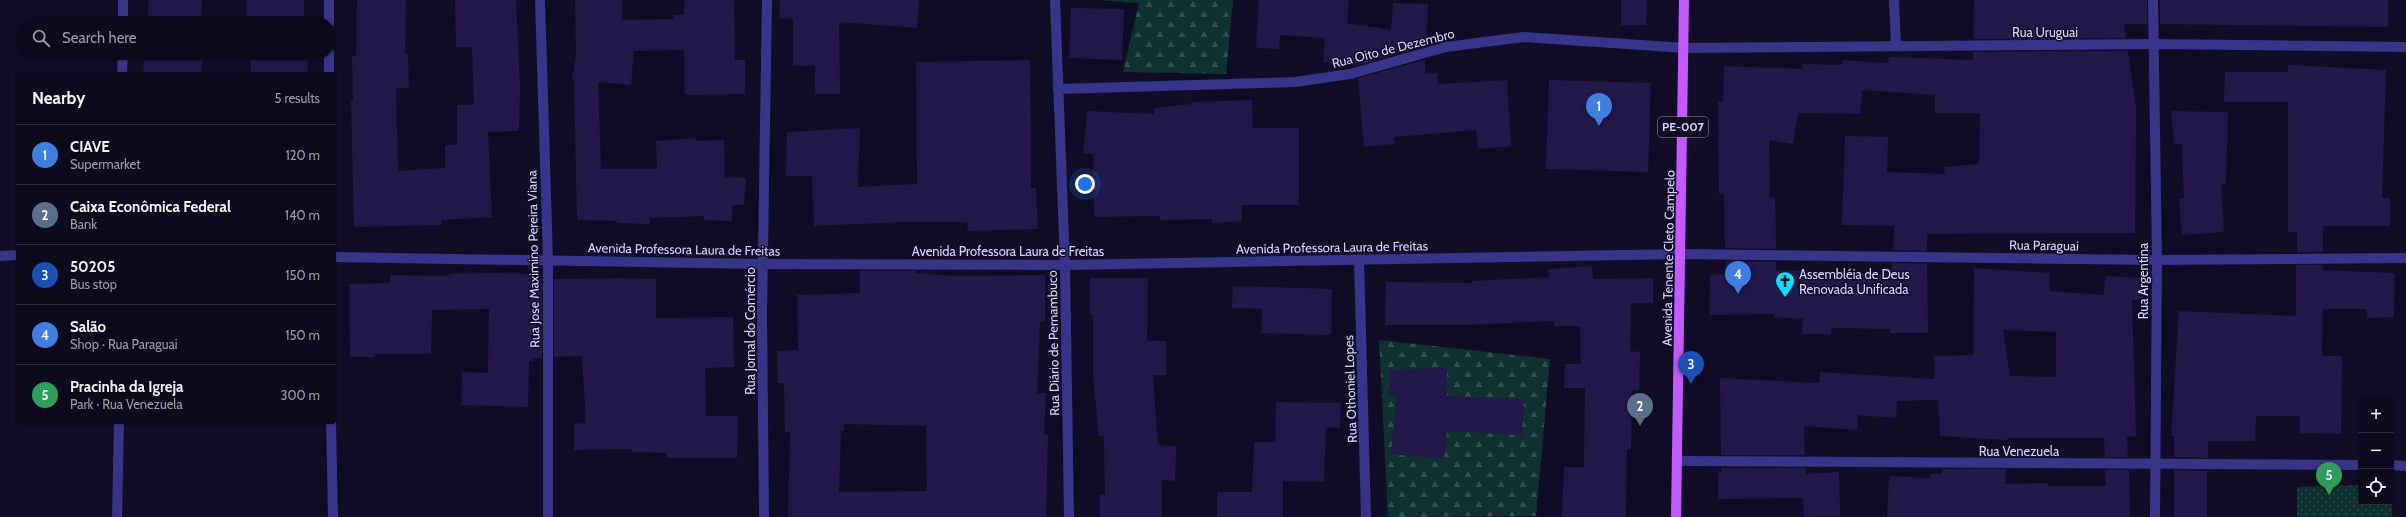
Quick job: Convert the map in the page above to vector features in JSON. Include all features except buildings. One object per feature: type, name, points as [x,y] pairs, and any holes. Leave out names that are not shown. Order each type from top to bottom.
[{"type":"main road","name":"Avenida Tenente Cleto Campelo","points":[[1676,517],[1682,254],[1684,0]]},
{"type":"street","points":[[123,0],[123,16]]},
{"type":"street","points":[[328,0],[329,16]]},
{"type":"street","name":"Rua Jose Maximino Pereira Viana","points":[[540,0],[548,260],[548,517]]},
{"type":"street","name":"Rua Jornal do Comércio","points":[[764,517],[762,264],[767,0]]},
{"type":"street","name":"Rua Diário de Pernambuco","points":[[1055,0],[1064,265],[1069,517]]},
{"type":"street","points":[[1894,0],[1896,46]]},
{"type":"street","name":"Rua Argentina","points":[[2153,0],[2157,260],[2155,517]]},
{"type":"street","name":"Rua Oito de Dezembro","points":[[1058,89],[1295,82],[1350,74],[1446,47],[1524,37],[1684,48]]},
{"type":"street","name":"Rua Uruguai","points":[[1684,48],[2153,44],[2406,47]]},
{"type":"street","points":[[122,72],[123,60]]},
{"type":"street","points":[[329,60],[329,72]]},
{"type":"street","name":"Avenida Professora Laura de Freitas","points":[[336,257],[762,264],[1064,265],[1682,254]]},
{"type":"street","name":"Rua Paraguai","points":[[1682,254],[2157,260],[2406,258]]},
{"type":"street","points":[[0,256],[16,255]]},
{"type":"street","name":"Rua Othoniel Lopes","points":[[1359,260],[1366,517]]},
{"type":"street","points":[[117,517],[119,424]]},
{"type":"street","points":[[332,424],[333,517]]},
{"type":"street","name":"Rua Venezuela","points":[[1677,462],[2358,465]]},
{"type":"street","points":[[2394,465],[2406,466]]},
{"type":"green space","points":[[1097,0],[1233,0],[1226,74],[1123,72],[1139,3]]},
{"type":"green space","points":[[1379,340],[1550,359],[1536,516],[1388,517]]},
{"type":"green space","points":[[2358,485],[2358,505],[2392,505],[2392,517],[2297,517],[2297,487]]},
{"type":"place","name":"CIAVE","points":[[1599,126]]},
{"type":"place","name":"Salão","points":[[1738,294]]},
{"type":"place","name":"Assembléia de Deus Renovada Unificada","points":[[1785,298]]},
{"type":"place","name":"50205","points":[[1691,384]]},
{"type":"place","name":"Caixa Econômica Federal","points":[[1640,426]]},
{"type":"place","name":"Pracinha da Igreja","points":[[2329,495]]}]
